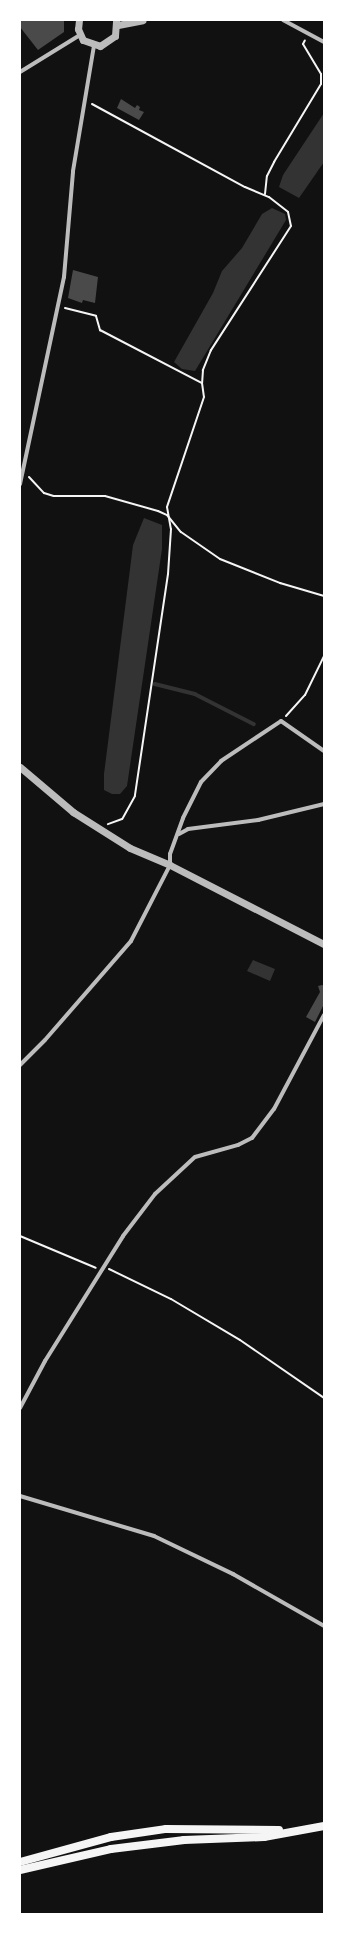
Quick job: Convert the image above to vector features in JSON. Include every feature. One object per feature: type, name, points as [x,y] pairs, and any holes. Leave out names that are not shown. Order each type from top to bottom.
[{"type":"main road","points":[[20,1870],[111,1849],[184,1840],[251,1838],[298,1829],[324,1826]]},
{"type":"main road","points":[[20,1862],[111,1837],[166,1829],[298,1829]]},
{"type":"street","points":[[79,20],[80,35],[94,46]]},
{"type":"street","points":[[94,46],[111,41],[117,22],[143,20]]},
{"type":"street","points":[[283,20],[324,42]]},
{"type":"street","points":[[20,72],[80,35]]},
{"type":"street","points":[[20,484],[64,277],[73,171],[94,46]]},
{"type":"street","points":[[20,1065],[45,1040],[131,941],[170,865],[170,854],[179,834],[183,818],[201,782],[221,761],[281,721],[324,751]]},
{"type":"street","points":[[20,767],[73,812],[141,854],[170,865],[324,944]]},
{"type":"street","points":[[179,834],[188,829],[258,820],[324,804]]},
{"type":"street","points":[[20,1408],[45,1361],[123,1236],[155,1194],[195,1157],[238,1145],[252,1138],[275,1107],[324,1015]]},
{"type":"street","points":[[20,1496],[154,1536],[233,1574],[324,1626]]},
{"type":"path","points":[[265,194],[267,176],[274,162],[321,84],[321,74],[303,44],[307,33]]},
{"type":"path","points":[[84,100],[245,188],[265,194],[288,212],[292,226],[211,350],[204,370],[202,383],[204,397],[167,515],[171,529],[168,574],[135,796],[122,819],[108,823],[104,832]]},
{"type":"path","points":[[59,306],[96,316],[100,330],[202,383]]},
{"type":"path","points":[[23,472],[44,493],[54,496],[105,496],[167,515],[181,532],[220,559],[280,583],[324,596]]},
{"type":"path","points":[[281,721],[306,695],[324,656]]},
{"type":"path","points":[[20,1236],[102,1271],[115,1271],[171,1299],[240,1340],[324,1398]]},
{"type":"shaded area","points":[[324,113],[324,162],[299,198],[279,187],[283,175]]},
{"type":"shaded area","points":[[272,208],[285,214],[286,220],[195,371],[182,369],[174,362],[213,293],[222,271],[242,248],[262,214]]},
{"type":"shaded area","points":[[144,518],[162,525],[162,549],[127,786],[120,794],[112,794],[104,790],[104,774],[133,545]]},
{"type":"shaded area","points":[[253,960],[275,969],[270,981],[247,971]]},
{"type":"building","points":[[20,20],[64,20],[64,32],[38,50],[20,27]]},
{"type":"building","points":[[121,99],[135,108],[137,105],[140,107],[139,110],[144,112],[139,120],[117,108]]},
{"type":"building","points":[[73,270],[98,277],[95,303],[83,300],[82,303],[68,298]]},
{"type":"building","points":[[318,986],[324,986],[324,1004],[315,1022],[306,1017],[320,992]]},
{"type":"waterway","points":[[155,684],[195,694],[254,724]]}]
